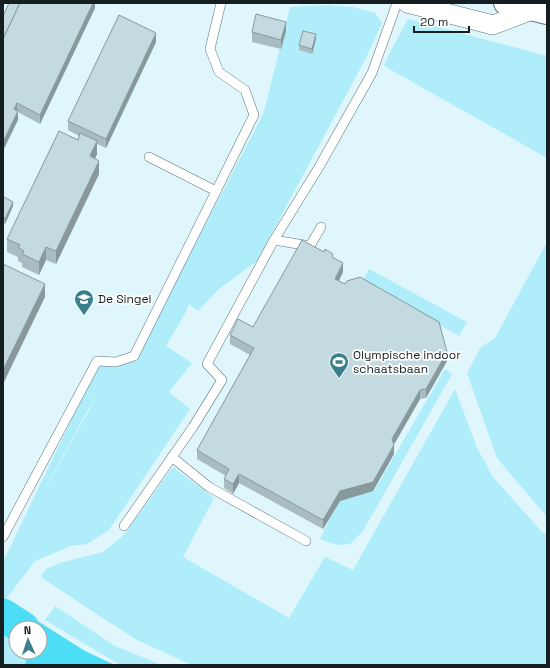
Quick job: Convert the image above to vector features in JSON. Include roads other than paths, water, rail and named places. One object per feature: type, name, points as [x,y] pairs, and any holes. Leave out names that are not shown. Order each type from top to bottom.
[{"type":"highway","points":[[505,3],[540,12]]},
{"type":"street","points":[[407,3],[493,25],[540,12]]},
{"type":"lane","points":[[3,537],[97,361],[116,362],[134,356],[254,115],[245,90],[219,72],[210,49],[221,3]]},
{"type":"lane","points":[[124,526],[193,427],[222,380],[206,364],[274,240],[319,167],[372,73],[397,3]]},
{"type":"lane","points":[[149,157],[216,191]]},
{"type":"lane","points":[[274,240],[310,246],[321,227]]},
{"type":"lane","points":[[172,457],[209,487],[306,541]]},
{"type":"water","points":[[28,615],[36,620],[16,620]]},
{"type":"water","points":[[8,623],[8,630],[3,627],[3,625]]},
{"type":"water","points":[[48,628],[85,651],[115,665],[25,665],[26,661],[48,660]]},
{"type":"waterway","points":[[3,615],[11,620]]},
{"type":"place","name":"De Singel","points":[[84,316]]},
{"type":"place","name":"Olympische indoor schaatsbaan","points":[[339,379]]}]
